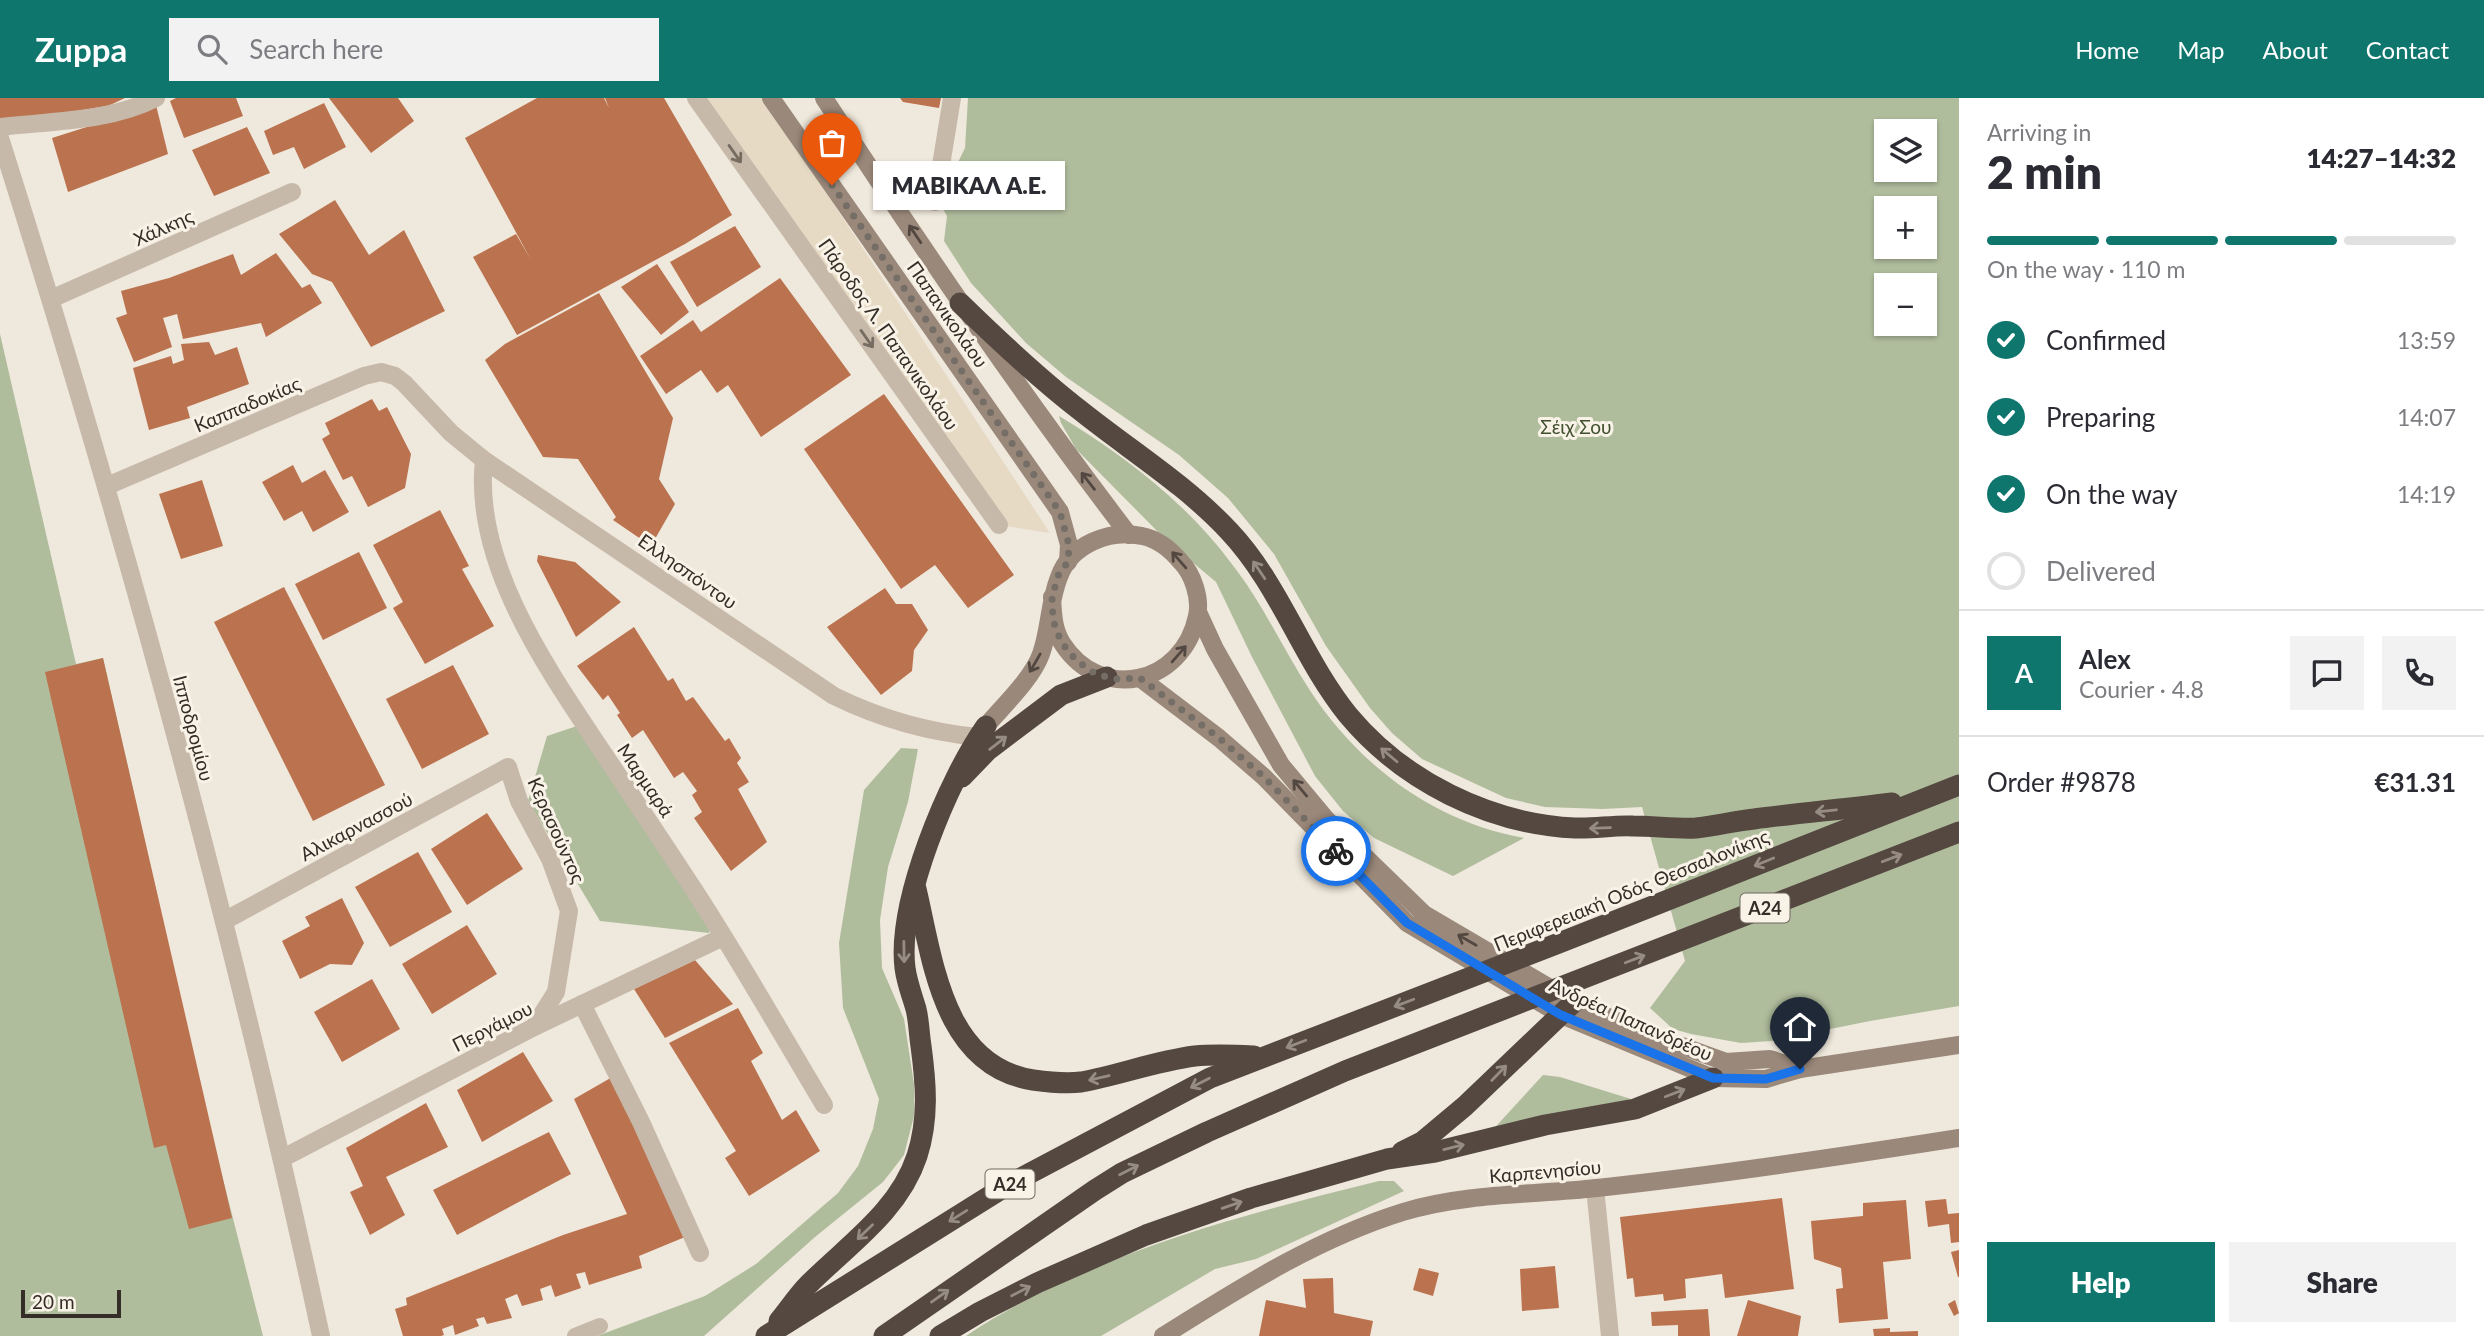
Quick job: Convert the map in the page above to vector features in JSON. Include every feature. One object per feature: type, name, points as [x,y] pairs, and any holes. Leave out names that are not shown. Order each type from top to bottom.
[{"type":"highway","points":[[960,303],[1056,391],[1172,478],[1212,513],[1260,571],[1325,682],[1349,715],[1376,745],[1447,794],[1497,813],[1553,826],[1575,828],[1629,825],[1695,828],[1918,800]]},
{"type":"highway","points":[[949,790],[988,750],[1061,695],[1107,677]]},
{"type":"highway","points":[[768,1335],[807,1286],[883,1213],[908,1177],[917,1156],[924,1125],[927,1091],[916,1011],[905,966],[904,932],[915,885],[949,790],[982,731]]},
{"type":"highway","name":"Περιφερειακή Οδός Θεσσαλονίκης","points":[[768,1335],[1006,1186],[1210,1078],[1959,785]]},
{"type":"highway","name":"Α24","points":[[884,1336],[992,1259],[1122,1173],[1207,1132],[1345,1072],[1569,1000],[1959,832]]},
{"type":"highway","points":[[915,885],[939,988],[951,1017],[966,1040],[985,1061],[1004,1072],[1044,1082],[1078,1082],[1193,1057],[1220,1054],[1263,1057]]},
{"type":"highway","points":[[1387,1159],[1422,1142],[1441,1126],[1569,1000]]},
{"type":"highway","points":[[940,1336],[1037,1283],[1146,1236],[1251,1198],[1387,1159],[1435,1152],[1545,1125],[1634,1108],[1713,1078]]},
{"type":"main road","name":"Παπανικολάου","points":[[771,98],[1060,512],[1069,545],[1068,562]]},
{"type":"main road","name":"Παπανικολάου","points":[[824,98],[960,303],[1076,466],[1129,535]]},
{"type":"main road","points":[[982,731],[1018,689],[1040,656],[1052,597],[1059,573],[1074,553],[1096,540],[1119,534],[1144,536],[1167,547],[1185,565],[1195,587],[1198,612],[1192,636],[1179,656],[1161,670],[1140,678],[1117,679],[1094,673],[1076,660],[1061,642],[1053,620],[1052,597]]},
{"type":"main road","name":"Ανδρέα Παπανδρέου","points":[[1198,612],[1215,649],[1280,765],[1326,819],[1424,914],[1569,1000],[1713,1078],[1766,1079],[1800,1069],[1959,1045]]},
{"type":"main road","name":"Ανδρέα Παπανδρέου","points":[[1140,678],[1219,738],[1264,777],[1407,923],[1640,1031],[1726,1062],[1770,1059],[1800,1069]]},
{"type":"main road","name":"Καρπενησίου","points":[[1163,1336],[1306,1250],[1404,1212],[1475,1198],[1595,1188],[1959,1138]]},
{"type":"street","points":[[0,127],[106,115],[139,106],[156,98]]},
{"type":"street","name":"Πάροδος Λ. Παπανικολάου","points":[[696,98],[999,525]]},
{"type":"street","points":[[935,202],[952,98]]},
{"type":"street","name":"Ιπποδρομίου","points":[[0,138],[107,486],[224,921],[283,1158],[321,1336]]},
{"type":"street","name":"Χάλκης","points":[[51,299],[292,192]]},
{"type":"street","name":"Καππαδοκίας","points":[[107,486],[364,376],[387,373],[404,383]]},
{"type":"street","name":"Ελλησπόντου","points":[[404,383],[451,433],[484,460],[834,696],[895,722],[945,733],[982,731]]},
{"type":"street","name":"Μαρμαρά","points":[[484,460],[483,488],[494,550],[505,585],[525,629],[723,937],[824,1105]]},
{"type":"street","name":"Αλικαρνασσού","points":[[224,921],[508,768]]},
{"type":"street","name":"Κερασούντος","points":[[508,768],[519,801],[550,859],[569,911],[556,992],[534,1027]]},
{"type":"street","name":"Περγάμου","points":[[283,1158],[534,1027],[723,937]]},
{"type":"street","points":[[582,1004],[637,1112],[700,1253]]},
{"type":"street","points":[[1595,1188],[1610,1336]]},
{"type":"lane","points":[[575,1336],[600,1326]]},
{"type":"green space","name":"Σέιχ Σου","points":[[968,98],[1959,98],[1959,1006],[1771,1041],[1741,1043],[1673,1029],[1650,1008],[1685,961],[1642,807],[1545,807],[1506,798],[1422,759],[1392,733],[1370,708],[1326,646],[1274,554],[1228,498],[1179,455],[1066,377],[1026,343],[971,283],[944,241],[947,216],[941,205],[941,197],[965,148]]},
{"type":"green space","points":[[0,334],[76,664],[103,658],[212,1136],[263,1336],[0,1336]]},
{"type":"green space","points":[[1059,416],[1130,463],[1174,500],[1214,541],[1252,593],[1299,673],[1329,717],[1375,765],[1429,804],[1459,819],[1524,838],[1453,876],[1374,838],[1343,811],[1315,776],[1216,582],[1166,540],[1076,449]]},
{"type":"green space","points":[[580,725],[711,926],[709,933],[600,921],[528,801],[547,736]]},
{"type":"green space","points":[[901,748],[918,749],[908,802],[888,867],[880,920],[882,968],[904,1019],[914,1084],[914,1116],[904,1155],[883,1182],[815,1237],[704,1336],[597,1336],[705,1296],[756,1264],[838,1193],[858,1166],[873,1129],[879,1099],[843,1008],[839,943],[864,790]]},
{"type":"green space","points":[[1543,1075],[1560,1077],[1631,1099],[1489,1134]]},
{"type":"green space","points":[[1379,1181],[1394,1181],[1404,1191],[1256,1259],[1215,1269],[1101,1336],[966,1336],[1013,1307],[1113,1260],[1218,1224]]},
{"type":"shaded area","points":[[696,98],[764,98],[1050,533],[999,525]]},
{"type":"building","points":[[0,98],[125,98],[108,106],[14,121],[0,120]]},
{"type":"building","points":[[176,98],[236,98],[243,116],[184,138],[170,101]]},
{"type":"building","points":[[329,98],[398,98],[414,121],[371,153]]},
{"type":"building","points":[[537,98],[604,98],[609,108],[605,98],[664,98],[732,215],[685,244],[517,335],[473,257],[516,234],[531,260],[465,138]]},
{"type":"building","points":[[900,98],[941,98],[939,108],[903,102]]},
{"type":"building","points":[[324,103],[346,147],[304,169],[294,147],[273,155],[264,131]]},
{"type":"building","points":[[156,105],[168,154],[68,192],[52,138]]},
{"type":"building","points":[[247,127],[270,173],[214,196],[192,150]]},
{"type":"building","points":[[335,200],[369,255],[404,230],[445,311],[371,347],[332,282],[312,274],[279,234]]},
{"type":"building","points":[[735,226],[761,267],[697,307],[670,262]]},
{"type":"building","points":[[276,253],[302,288],[310,284],[322,303],[266,337],[261,323],[183,339],[177,314],[163,318],[172,347],[134,362],[116,318],[127,314],[121,291],[169,278],[233,254],[241,275]]},
{"type":"building","points":[[657,264],[689,312],[661,335],[621,287]]},
{"type":"building","points":[[780,278],[851,375],[761,437],[728,385],[717,393],[701,370],[666,394],[640,356],[693,320],[701,332]]},
{"type":"building","points":[[599,293],[673,418],[659,479],[675,504],[651,546],[613,520],[616,517],[578,459],[543,457],[485,360],[505,344]]},
{"type":"building","points":[[209,342],[215,355],[237,347],[249,384],[187,407],[190,418],[149,430],[133,368],[171,356],[173,364],[184,360],[181,344]]},
{"type":"building","points":[[884,394],[1014,575],[968,608],[935,565],[901,589],[804,449]]},
{"type":"building","points":[[372,399],[379,411],[387,407],[411,454],[405,488],[368,507],[352,476],[343,480],[322,439],[330,434],[325,423]]},
{"type":"building","points":[[293,465],[302,483],[325,470],[349,512],[313,532],[302,511],[284,521],[262,482]]},
{"type":"building","points":[[202,480],[223,546],[181,559],[159,494]]},
{"type":"building","points":[[440,510],[469,566],[462,569],[494,626],[425,664],[393,608],[403,602],[373,545]]},
{"type":"building","points":[[359,552],[387,608],[323,640],[295,584]]},
{"type":"building","points":[[538,555],[575,562],[621,602],[576,637],[537,561]]},
{"type":"building","points":[[284,587],[385,785],[313,821],[214,622]]},
{"type":"building","points":[[885,588],[896,604],[912,604],[928,630],[914,650],[912,671],[881,695],[827,627]]},
{"type":"building","points":[[634,627],[668,681],[673,678],[686,701],[693,697],[725,741],[729,738],[741,758],[737,763],[749,782],[738,789],[767,842],[731,871],[694,818],[702,812],[692,795],[697,791],[683,772],[674,778],[643,730],[632,738],[608,695],[603,700],[577,666]]},
{"type":"building","points":[[103,658],[232,1218],[189,1229],[166,1145],[154,1148],[45,672]]},
{"type":"building","points":[[453,665],[489,734],[422,769],[386,699]]},
{"type":"building","points":[[487,813],[523,869],[467,905],[431,849]]},
{"type":"building","points":[[418,852],[452,912],[390,947],[355,887]]},
{"type":"building","points":[[342,898],[364,943],[352,965],[330,964],[300,979],[282,941],[310,926],[305,917]]},
{"type":"building","points":[[467,925],[497,974],[432,1014],[402,964]]},
{"type":"building","points":[[695,960],[733,1004],[665,1038],[634,989]]},
{"type":"building","points":[[372,979],[400,1029],[342,1062],[314,1012]]},
{"type":"building","points":[[738,1008],[763,1053],[751,1061],[782,1120],[796,1110],[820,1151],[749,1196],[725,1158],[736,1151],[669,1043]]},
{"type":"building","points":[[523,1052],[553,1101],[482,1142],[457,1090]]},
{"type":"building","points":[[614,1076],[685,1237],[639,1256],[642,1268],[589,1285],[585,1272],[576,1274],[581,1288],[555,1297],[551,1285],[540,1289],[543,1300],[522,1306],[517,1294],[505,1299],[512,1318],[487,1324],[484,1317],[476,1319],[479,1326],[455,1335],[453,1325],[442,1329],[444,1335],[441,1336],[403,1336],[395,1309],[407,1305],[406,1298],[563,1235],[627,1214],[574,1099]]},
{"type":"building","points":[[426,1103],[448,1147],[386,1177],[405,1215],[370,1235],[350,1192],[363,1186],[346,1148]]},
{"type":"building","points":[[549,1132],[571,1174],[457,1235],[433,1190]]},
{"type":"building","points":[[1782,1198],[1794,1289],[1725,1298],[1722,1274],[1685,1279],[1686,1298],[1664,1301],[1663,1294],[1635,1297],[1633,1278],[1627,1279],[1620,1217]]},
{"type":"building","points":[[1946,1199],[1948,1214],[1959,1213],[1959,1242],[1951,1243],[1949,1224],[1928,1227],[1925,1201]]},
{"type":"building","points":[[1906,1200],[1911,1259],[1883,1262],[1888,1319],[1839,1323],[1836,1289],[1843,1288],[1841,1268],[1814,1259],[1811,1221],[1863,1216],[1863,1203]]},
{"type":"building","points":[[1959,1250],[1959,1277],[1958,1277],[1951,1252]]},
{"type":"building","points":[[1555,1266],[1559,1308],[1522,1311],[1520,1269]]},
{"type":"building","points":[[1419,1268],[1439,1273],[1433,1296],[1413,1290]]},
{"type":"building","points":[[1333,1278],[1334,1313],[1373,1321],[1370,1336],[1259,1336],[1266,1300],[1306,1308],[1303,1279]]},
{"type":"building","points":[[1748,1300],[1801,1316],[1798,1336],[1737,1336]]},
{"type":"building","points":[[1955,1300],[1959,1313],[1954,1316],[1948,1304]]},
{"type":"building","points":[[1708,1309],[1710,1336],[1678,1336],[1678,1325],[1652,1326],[1651,1312]]},
{"type":"building","points":[[1890,1328],[1890,1332],[1918,1331],[1918,1336],[1874,1336],[1873,1329]]},
{"type":"way so far","points":[[832,185],[1060,512],[1069,545],[1068,562],[1059,573],[1052,597],[1053,620],[1061,642],[1076,660],[1094,673],[1117,679],[1140,678],[1219,738],[1264,777],[1336,851]]},
{"type":"place","name":"ΜΑΒΙΚΑΛ Α.Ε.","points":[[832,185]]},
{"type":"route","points":[[1336,851],[1407,923],[1561,1015],[1713,1078],[1766,1079],[1800,1069]]}]
